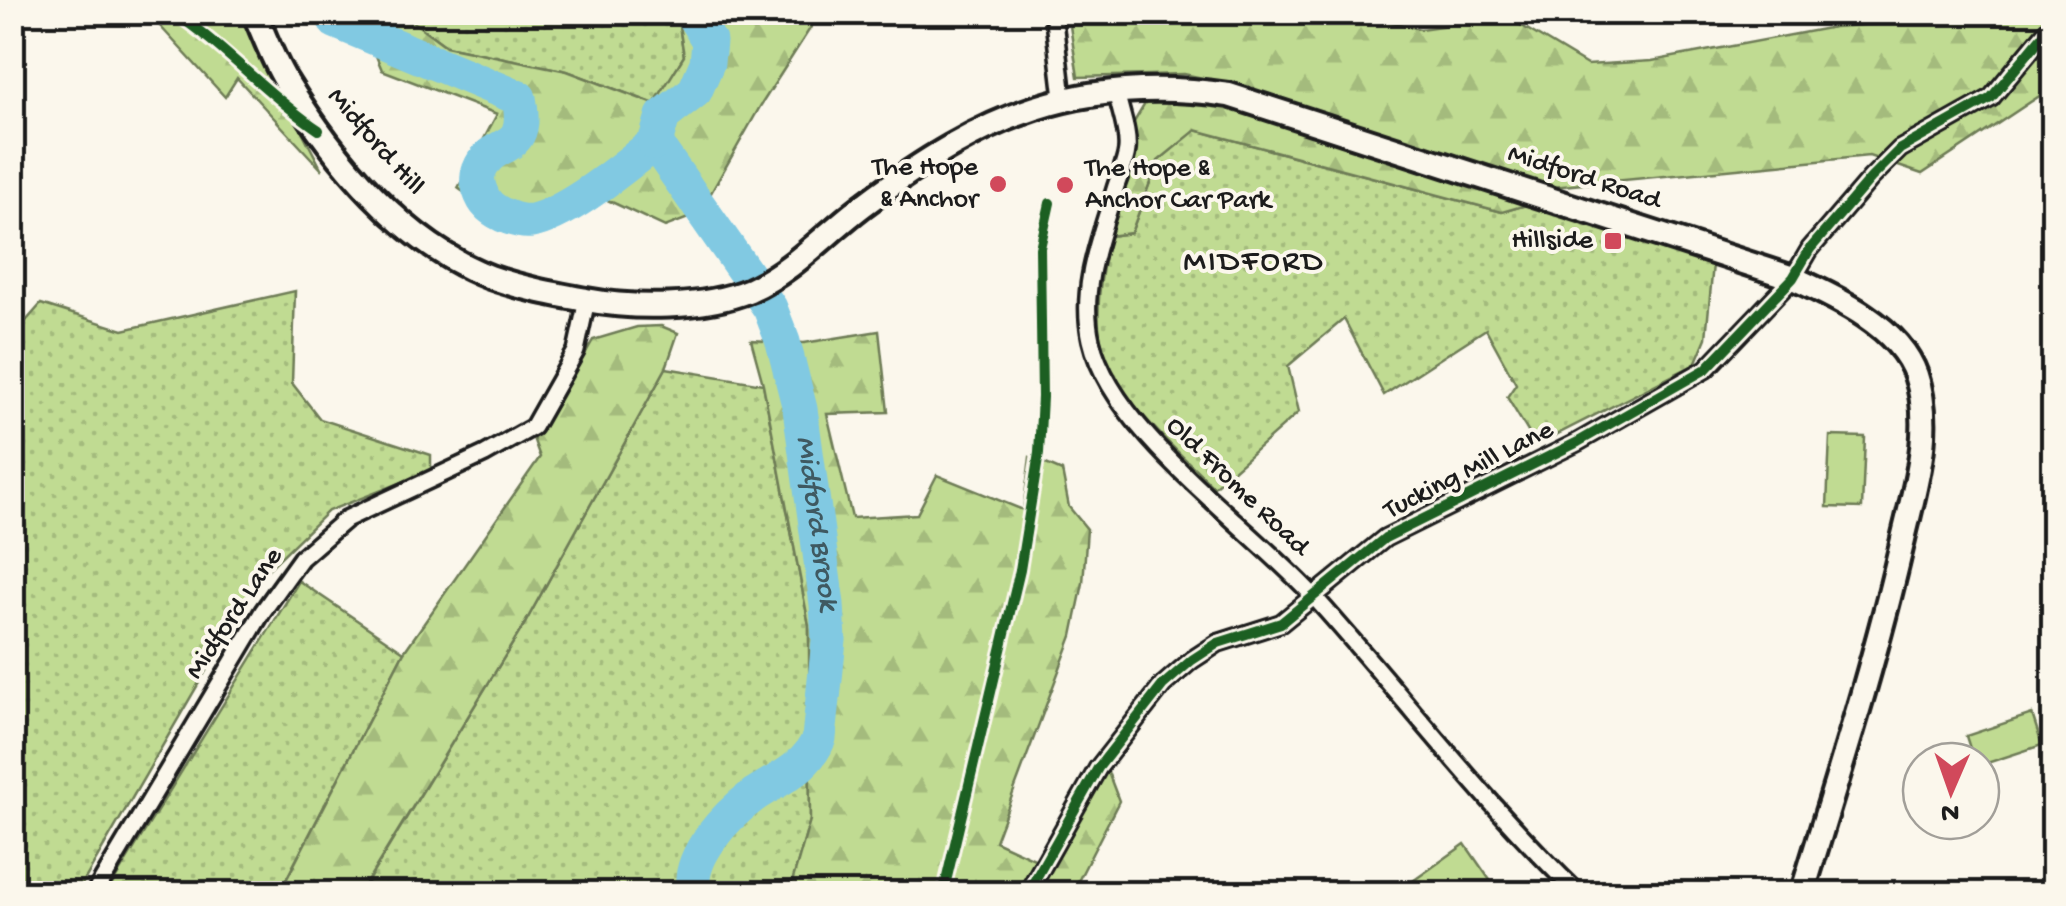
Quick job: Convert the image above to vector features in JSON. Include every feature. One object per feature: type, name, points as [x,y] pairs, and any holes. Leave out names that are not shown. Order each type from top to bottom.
[{"type":"main road","name":"Midford Hill","points":[[254,12],[284,78],[319,130],[360,180],[435,247],[488,276],[616,306],[726,297]]},
{"type":"main road","name":"Midford Road","points":[[726,297],[762,284],[865,204],[953,144],[1062,89],[1151,88],[1228,95],[1793,278],[1832,296],[1866,318],[1903,351],[1916,374],[1924,433],[1880,639],[1802,894]]},
{"type":"street","points":[[1054,12],[1062,89]]},
{"type":"street","name":"Tucking Mill Lane","points":[[1027,894],[1098,768],[1163,685],[1192,660],[1218,643],[1280,623],[1385,538],[1578,442],[1706,369],[1793,278],[1810,249],[1900,149],[1991,98],[2054,22]]},
{"type":"street","name":"Old Frome Road","points":[[1116,90],[1127,151],[1088,282],[1090,338],[1099,366],[1117,398],[1146,434],[1314,596],[1527,844],[1579,894]]},
{"type":"street","name":"Midford Lane","points":[[94,894],[254,625],[302,558],[346,519],[486,454],[532,427],[576,351],[587,300]]},
{"type":"green space","points":[[1352,12],[1420,29],[1507,17],[1587,65],[1652,61],[1834,27],[1975,17],[1980,13],[2053,13],[2053,87],[1922,174],[1869,156],[1542,188],[1249,88],[1184,74],[1078,77],[1068,13]]},
{"type":"green space","points":[[124,13],[241,13],[322,170],[237,78],[225,97],[159,25]]},
{"type":"green space","points":[[358,13],[401,13],[446,46],[567,71],[654,104],[684,56],[677,13],[820,13],[761,105],[699,214],[665,227],[601,197],[548,224],[507,223],[458,188],[497,114],[382,70]]},
{"type":"green space","points":[[401,13],[677,13],[684,56],[655,104],[567,71],[446,46]]},
{"type":"green space","points":[[1149,97],[1221,102],[1533,203],[1502,212],[1196,130],[1158,161],[1131,233],[1108,236],[1125,137]]},
{"type":"green space","points":[[1195,130],[1502,212],[1533,203],[1713,264],[1706,338],[1695,364],[1536,445],[1507,397],[1516,384],[1486,329],[1384,395],[1344,319],[1288,366],[1299,412],[1214,487],[1129,399],[1106,357],[1098,311],[1108,236],[1131,233],[1158,161]]},
{"type":"green space","points":[[295,291],[292,383],[320,419],[431,455],[431,471],[328,511],[261,576],[77,893],[13,894],[13,336],[41,304],[123,330]]},
{"type":"green space","points":[[661,326],[678,333],[666,368],[525,623],[360,893],[279,894],[404,652],[540,457],[533,438],[593,340],[637,327]]},
{"type":"green space","points":[[879,331],[888,412],[827,414],[852,518],[917,514],[937,475],[1023,510],[1030,457],[1062,471],[1069,507],[1087,529],[1083,583],[1072,636],[995,841],[1052,867],[1103,759],[1119,801],[1072,893],[789,893],[810,820],[809,625],[751,340],[804,343]]},
{"type":"green space","points":[[666,368],[763,384],[809,625],[810,820],[789,893],[360,894],[525,623]]},
{"type":"green space","points":[[1830,436],[1865,437],[1862,508],[1827,507]]},
{"type":"green space","points":[[299,581],[404,652],[279,893],[106,894]]},
{"type":"green space","points":[[2032,714],[2042,745],[2001,758],[2001,741],[1968,741],[1966,736]]},
{"type":"green space","points":[[1465,844],[1494,886],[1483,893],[1396,893]]},
{"type":"waterway","points":[[335,12],[335,21],[519,98],[520,130],[485,160],[478,175],[486,203],[509,218],[532,221],[563,209],[655,143]]},
{"type":"waterway","points":[[655,143],[663,116],[695,91],[707,63],[709,41],[691,12]]},
{"type":"waterway","name":"Midford Brook","points":[[655,143],[770,308],[783,342],[800,409],[829,640],[819,738],[814,748],[800,765],[732,814],[710,838],[696,866],[694,894]]},
{"type":"cycle path","points":[[173,12],[319,130]]},
{"type":"cycle path","points":[[1027,894],[1098,768],[1163,685],[1192,660],[1218,643],[1281,623],[1385,538],[1578,442],[1706,369],[1793,278],[1810,249],[1900,149],[1991,98],[2054,22]]},
{"type":"cycle path","points":[[943,894],[1020,570],[1039,453],[1040,248],[1050,203]]},
{"type":"place","name":"The Hope & Anchor","points":[[998,184]]},
{"type":"place","name":"The Hope & Anchor Car Park","points":[[1065,185]]},
{"type":"place","name":"Hillside","points":[[1613,241]]},
{"type":"district","name":"MIDFORD","points":[[1254,263]]}]
